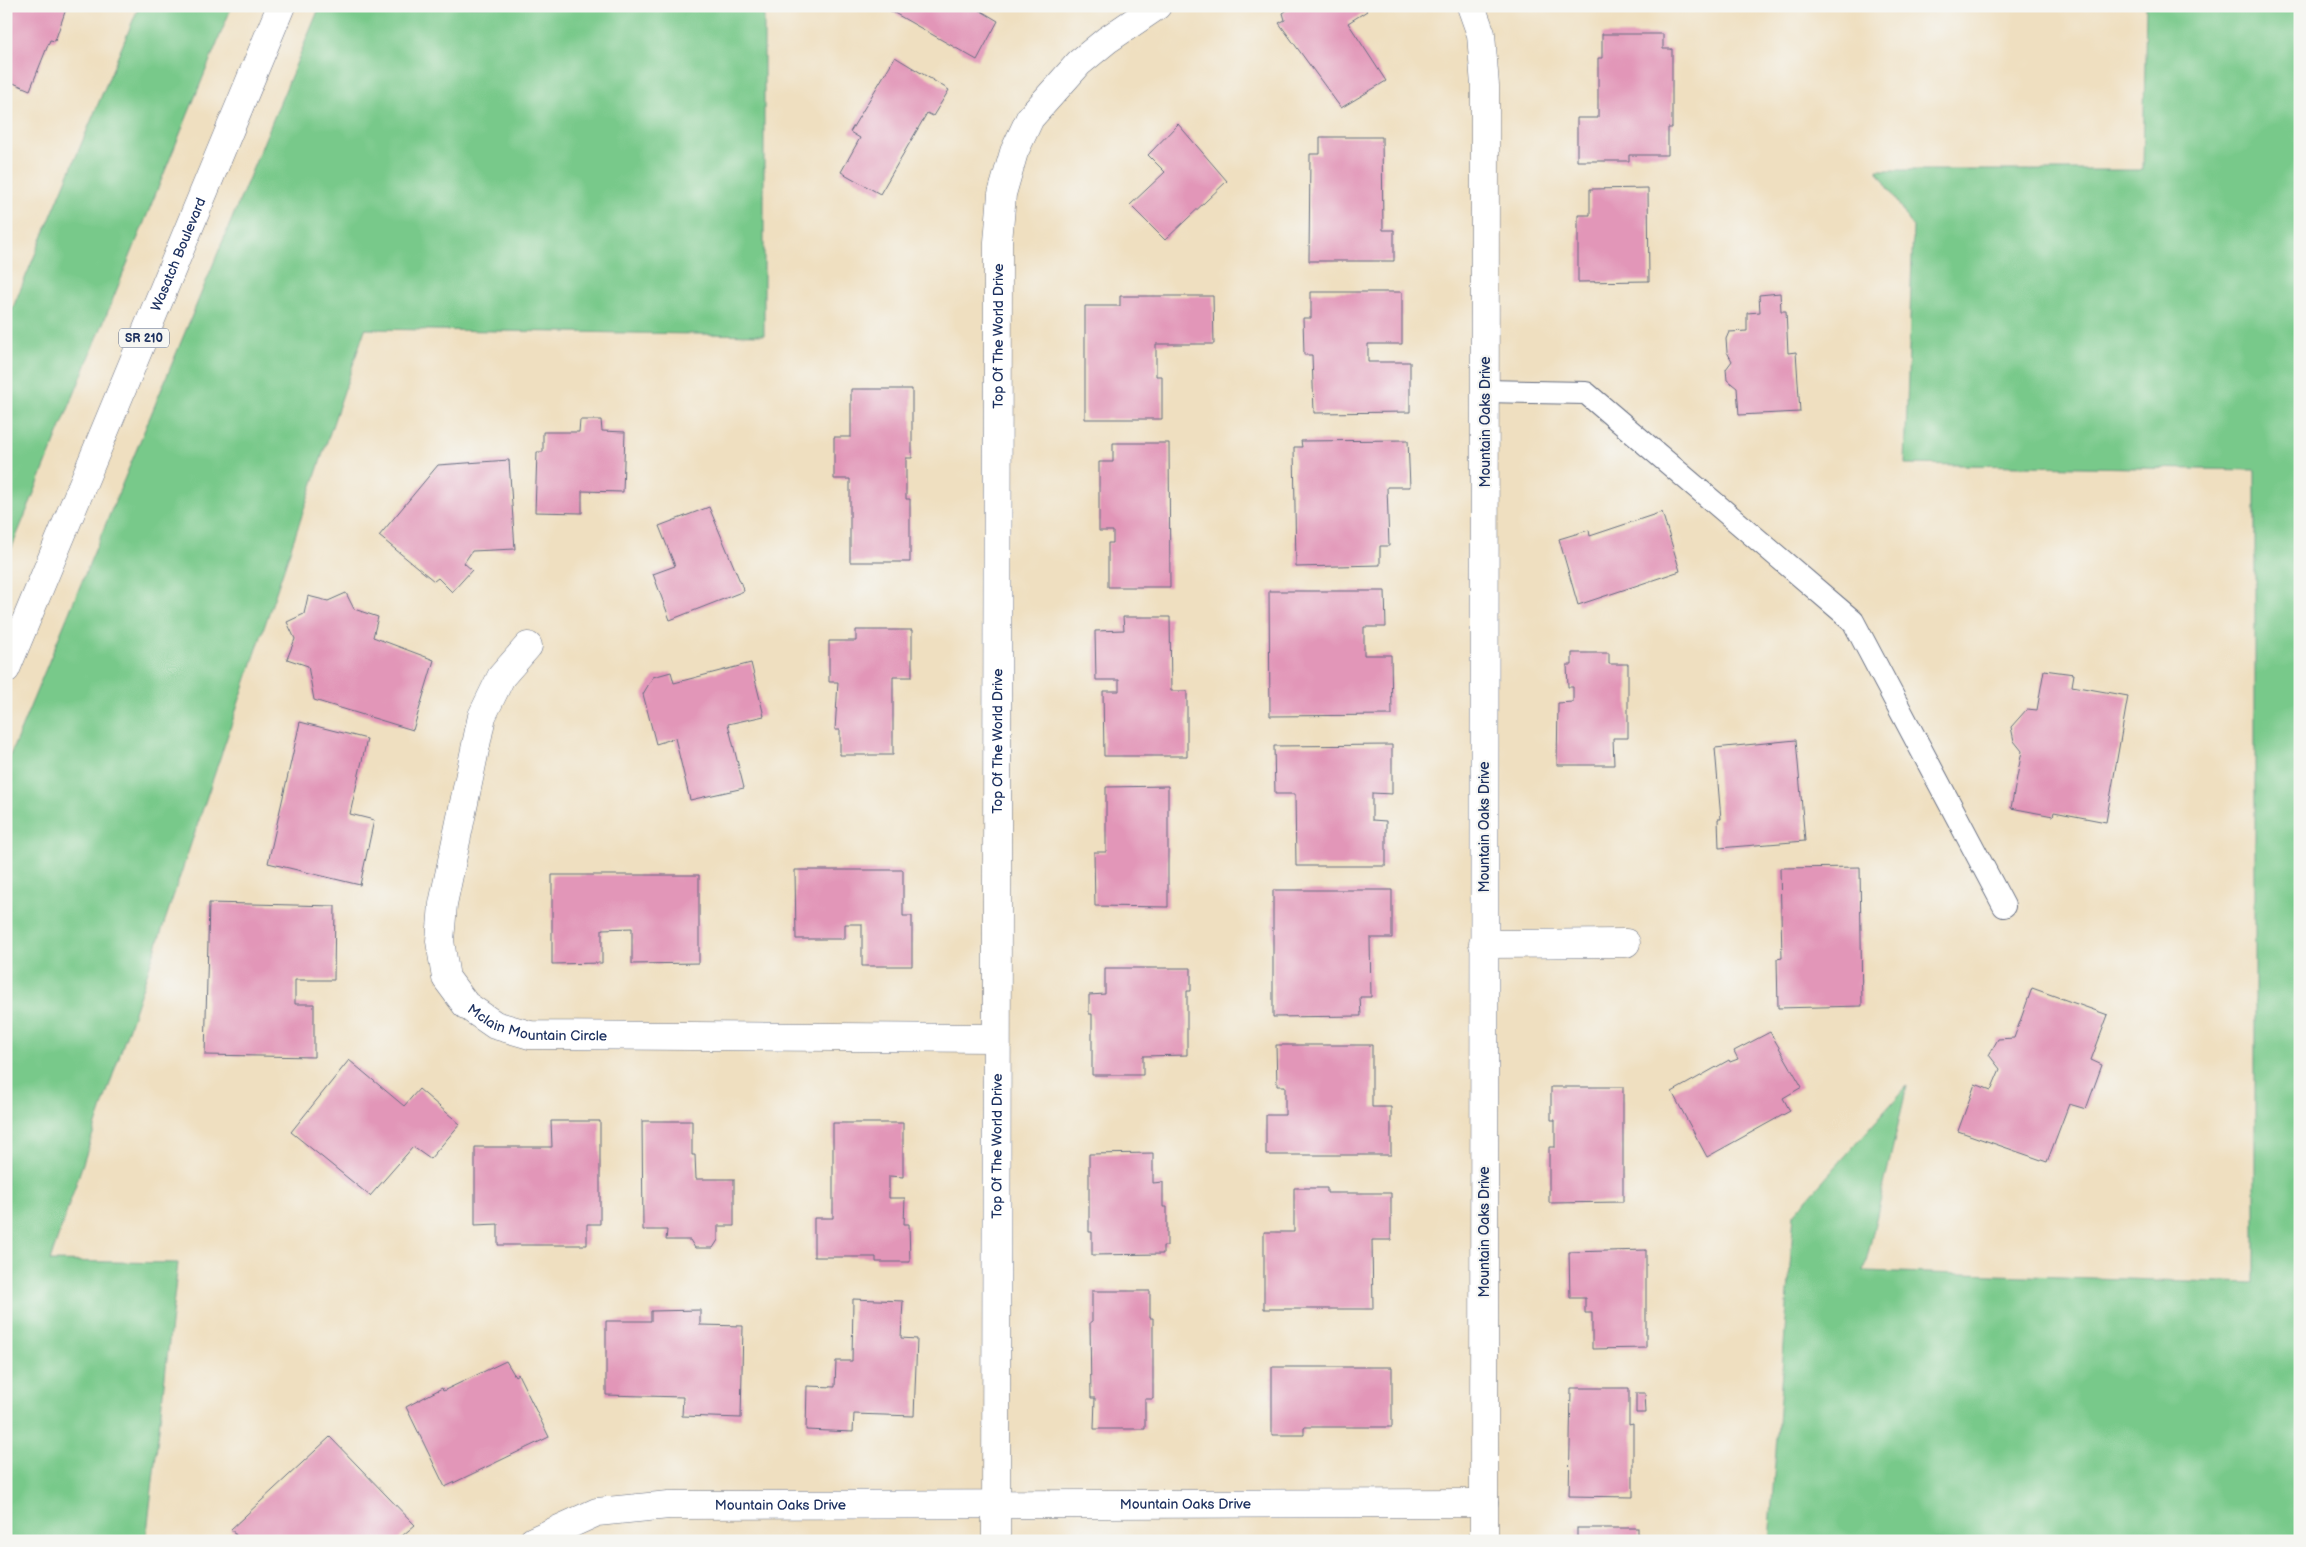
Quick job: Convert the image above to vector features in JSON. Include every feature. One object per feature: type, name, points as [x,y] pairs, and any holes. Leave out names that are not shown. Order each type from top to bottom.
[{"type":"street","name":"Wasatch Boulevard","points":[[6,669],[281,6]]},
{"type":"street","name":"Top Of The World Drive","points":[[996,1541],[998,252],[1002,194],[1014,152],[1030,118],[1053,90],[1078,63],[1107,40],[1158,6]]},
{"type":"street","name":"Mountain Oaks Drive","points":[[533,1541],[598,1512],[669,1505],[1484,1503],[1485,86],[1481,34],[1471,6]]},
{"type":"street","name":"Mclain Mountain Circle","points":[[528,646],[501,677],[482,716],[443,904],[440,942],[446,978],[466,1005],[495,1025],[530,1035],[996,1038]]},
{"type":"street","points":[[1483,944],[1626,943]]},
{"type":"street","points":[[1484,1503],[1484,1541]]},
{"type":"lane","points":[[1485,392],[1586,393],[1853,620],[2004,906]]},
{"type":"green space","points":[[139,6],[232,6],[6,562],[6,324]]},
{"type":"green space","points":[[320,6],[764,6],[764,335],[365,329],[50,1261],[178,1263],[146,1541],[6,1541],[6,765]]},
{"type":"green space","points":[[2146,6],[2300,6],[2300,1541],[1769,1541],[1794,1214],[1907,1086],[1864,1271],[2255,1283],[2255,470],[1905,464],[1913,227],[1877,170],[2143,170]]},
{"type":"building","points":[[6,6],[67,6],[55,41],[50,40],[30,90],[6,80]]},
{"type":"building","points":[[882,6],[978,6],[976,8],[998,21],[977,60]]},
{"type":"building","points":[[1293,6],[1363,6],[1367,11],[1348,23],[1386,81],[1341,108],[1279,23],[1285,20],[1283,13]]},
{"type":"building","points":[[1602,34],[1663,34],[1663,49],[1672,49],[1672,128],[1668,128],[1668,155],[1629,155],[1629,161],[1577,161],[1577,118],[1598,118],[1598,58],[1602,58]]},
{"type":"building","points":[[895,57],[949,90],[933,116],[927,113],[880,194],[841,172],[860,138],[850,132]]},
{"type":"building","points":[[1178,124],[1227,181],[1165,240],[1130,205],[1165,172],[1148,155]]},
{"type":"building","points":[[1320,137],[1382,137],[1383,230],[1394,230],[1394,261],[1309,261],[1310,154],[1320,154]]},
{"type":"building","points":[[1648,188],[1649,281],[1578,282],[1578,215],[1590,215],[1590,189]]},
{"type":"building","points":[[1311,292],[1402,292],[1402,344],[1368,344],[1368,362],[1410,362],[1410,412],[1314,413],[1312,355],[1304,355],[1303,318],[1311,318]]},
{"type":"building","points":[[1780,293],[1781,311],[1786,311],[1788,353],[1796,352],[1800,412],[1739,415],[1737,388],[1727,380],[1726,369],[1732,361],[1727,352],[1726,339],[1729,332],[1747,331],[1747,313],[1760,312],[1759,295]]},
{"type":"building","points":[[1120,296],[1213,296],[1214,344],[1156,344],[1156,376],[1162,376],[1162,419],[1085,419],[1085,306],[1120,306]]},
{"type":"building","points":[[851,389],[912,389],[912,458],[906,458],[906,499],[910,499],[910,562],[850,562],[850,479],[834,479],[834,437],[851,437]]},
{"type":"building","points":[[580,420],[601,420],[602,431],[625,432],[623,492],[582,491],[582,513],[535,512],[537,452],[543,452],[543,432],[579,432]]},
{"type":"building","points":[[1408,440],[1410,487],[1387,487],[1389,546],[1380,546],[1380,565],[1296,567],[1294,447],[1302,447],[1301,441]]},
{"type":"building","points":[[1113,443],[1169,443],[1170,587],[1108,587],[1108,543],[1113,543],[1113,531],[1099,531],[1099,462],[1113,462]]},
{"type":"building","points":[[509,460],[515,549],[472,551],[464,563],[472,570],[452,592],[438,578],[434,581],[379,536],[438,465]]},
{"type":"building","points":[[709,507],[744,591],[670,620],[653,574],[675,566],[659,526]]},
{"type":"building","points":[[1662,512],[1680,571],[1578,605],[1559,539],[1589,530],[1590,536]]},
{"type":"building","points":[[1269,591],[1385,591],[1386,627],[1364,627],[1364,655],[1391,655],[1392,715],[1270,716]]},
{"type":"building","points":[[346,593],[354,609],[378,617],[373,637],[434,660],[413,730],[314,700],[308,666],[287,659],[295,639],[287,622],[304,614],[308,596],[328,601]]},
{"type":"building","points":[[1123,617],[1170,617],[1171,691],[1187,691],[1187,756],[1104,756],[1103,691],[1119,691],[1119,680],[1096,680],[1095,631],[1124,630]]},
{"type":"building","points":[[856,630],[912,630],[912,677],[893,677],[893,755],[840,755],[840,730],[835,730],[838,682],[829,682],[829,641],[856,641]]},
{"type":"building","points":[[1572,653],[1609,653],[1609,664],[1628,664],[1628,738],[1613,738],[1614,765],[1557,765],[1558,703],[1573,702],[1573,687],[1568,687],[1567,665],[1572,665]]},
{"type":"building","points":[[751,663],[764,716],[728,724],[744,788],[690,800],[675,738],[656,744],[643,694],[653,677],[671,672],[674,683]]},
{"type":"building","points":[[2044,670],[2074,674],[2072,686],[2128,696],[2106,822],[2054,812],[2053,816],[2011,808],[2022,751],[2014,741],[2011,727],[2027,709],[2037,710]]},
{"type":"building","points":[[300,722],[367,739],[350,814],[374,820],[360,885],[268,863]]},
{"type":"building","points":[[1796,740],[1805,841],[1719,848],[1718,819],[1721,819],[1715,748]]},
{"type":"building","points":[[1392,745],[1392,794],[1372,793],[1372,820],[1386,821],[1386,866],[1296,866],[1295,794],[1275,794],[1274,746]]},
{"type":"building","points":[[1168,786],[1168,907],[1095,906],[1094,852],[1106,852],[1106,787]]},
{"type":"building","points":[[1860,867],[1862,1006],[1778,1008],[1777,959],[1782,958],[1780,868]]},
{"type":"building","points":[[795,870],[903,870],[903,916],[912,916],[912,966],[862,966],[862,924],[845,924],[845,939],[796,939]]},
{"type":"building","points":[[552,875],[699,875],[699,963],[632,964],[632,928],[602,929],[602,963],[552,964]]},
{"type":"building","points":[[1273,890],[1392,890],[1392,938],[1370,938],[1371,997],[1360,997],[1361,1016],[1273,1017]]},
{"type":"building","points":[[209,903],[335,906],[334,980],[295,980],[295,1004],[314,1004],[314,1057],[205,1055]]},
{"type":"building","points":[[1105,968],[1191,968],[1191,991],[1187,991],[1187,1055],[1143,1056],[1143,1075],[1092,1075],[1092,1014],[1089,1014],[1089,995],[1105,994]]},
{"type":"building","points":[[2032,988],[2108,1015],[2091,1060],[2102,1065],[2086,1109],[2069,1104],[2047,1162],[1958,1131],[1975,1084],[1991,1090],[2000,1069],[1989,1055],[1998,1039],[2014,1038]]},
{"type":"building","points":[[1770,1032],[1802,1087],[1783,1098],[1790,1111],[1707,1157],[1672,1092],[1729,1060],[1730,1062],[1738,1059],[1734,1051]]},
{"type":"building","points":[[1276,1045],[1372,1045],[1372,1107],[1391,1107],[1391,1155],[1266,1155],[1266,1115],[1285,1115],[1285,1086],[1277,1086]]},
{"type":"building","points":[[349,1060],[404,1106],[419,1089],[460,1124],[430,1159],[413,1147],[370,1196],[291,1132]]},
{"type":"building","points":[[1551,1087],[1623,1087],[1623,1202],[1549,1203],[1549,1147],[1555,1147],[1555,1120],[1551,1120]]},
{"type":"building","points":[[551,1121],[600,1121],[600,1224],[587,1224],[587,1245],[498,1245],[498,1224],[475,1225],[475,1147],[552,1147]]},
{"type":"building","points":[[642,1121],[692,1121],[692,1155],[695,1155],[696,1179],[734,1179],[734,1226],[718,1226],[718,1240],[713,1248],[695,1248],[690,1240],[666,1240],[667,1230],[643,1230]]},
{"type":"building","points":[[833,1123],[903,1123],[903,1177],[889,1176],[889,1198],[905,1198],[904,1224],[909,1224],[910,1262],[876,1262],[876,1257],[814,1257],[814,1218],[833,1218]]},
{"type":"building","points":[[1153,1153],[1153,1183],[1163,1182],[1163,1207],[1167,1207],[1167,1246],[1163,1246],[1163,1254],[1092,1255],[1092,1232],[1089,1232],[1089,1154]]},
{"type":"building","points":[[1294,1188],[1327,1188],[1327,1193],[1391,1193],[1391,1240],[1372,1240],[1373,1309],[1264,1309],[1264,1232],[1294,1232]]},
{"type":"building","points":[[1646,1250],[1646,1348],[1592,1349],[1592,1313],[1585,1313],[1585,1298],[1570,1298],[1569,1252]]},
{"type":"building","points":[[1092,1291],[1150,1291],[1150,1318],[1153,1318],[1153,1399],[1145,1399],[1145,1429],[1094,1429],[1095,1398],[1091,1398],[1090,1322],[1092,1322]]},
{"type":"building","points":[[853,1299],[903,1301],[901,1338],[917,1339],[914,1416],[854,1414],[853,1432],[806,1430],[807,1386],[835,1387],[836,1361],[852,1361]]},
{"type":"building","points":[[700,1310],[700,1325],[743,1326],[741,1418],[682,1416],[683,1397],[606,1395],[606,1321],[651,1321],[651,1311]]},
{"type":"building","points":[[506,1361],[515,1376],[518,1374],[549,1437],[445,1487],[406,1407],[442,1388],[443,1391]]},
{"type":"building","points":[[1272,1367],[1392,1367],[1392,1427],[1304,1427],[1304,1435],[1272,1435]]},
{"type":"building","points":[[1571,1388],[1629,1388],[1629,1425],[1633,1424],[1633,1497],[1569,1496]]},
{"type":"building","points":[[1636,1393],[1645,1393],[1646,1413],[1636,1413]]},
{"type":"building","points":[[330,1437],[415,1525],[396,1541],[241,1541],[231,1529]]},
{"type":"building","points":[[1577,1528],[1638,1528],[1638,1541],[1577,1541]]}]
